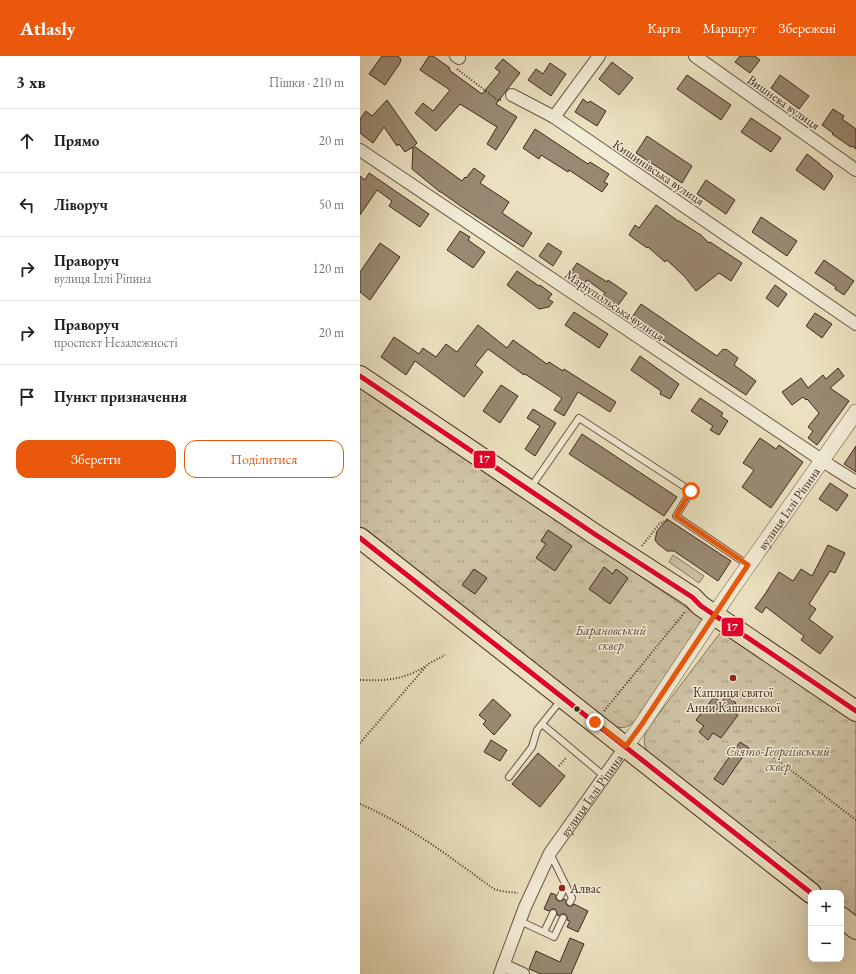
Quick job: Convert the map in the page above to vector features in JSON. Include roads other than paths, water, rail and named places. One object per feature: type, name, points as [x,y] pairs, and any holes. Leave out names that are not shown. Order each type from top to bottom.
[{"type":"main road","points":[[360,376],[529,490],[692,597],[701,606],[856,711]]},
{"type":"main road","points":[[360,538],[808,891]]},
{"type":"main road","points":[[844,919],[856,929]]},
{"type":"street","points":[[554,117],[599,56]]},
{"type":"street","name":"Вишнева вулиця","points":[[695,56],[856,170]]},
{"type":"street","name":"Кишинівська вулиця","points":[[512,94],[554,117],[856,324]]},
{"type":"street","name":"Маріупольська вулиця","points":[[360,150],[856,482]]},
{"type":"street","name":"вулиця Іллі Ріпина","points":[[501,969],[550,853],[642,724],[748,565],[856,412]]},
{"type":"street","points":[[501,969],[523,974]]},
{"type":"lane","points":[[529,490],[579,418],[691,491],[676,516],[748,565]]},
{"type":"lane","points":[[509,777],[532,747],[537,730],[563,697]]},
{"type":"lane","points":[[542,724],[604,776]]},
{"type":"lane","points":[[550,853],[572,898],[570,902]]},
{"type":"lane","points":[[560,897],[566,885]]},
{"type":"lane","points":[[544,932],[553,913]]},
{"type":"lane","points":[[520,921],[554,937],[563,918]]},
{"type":"place","name":"Каплиця cвятої Анни Кашинської","points":[[733,678]]},
{"type":"place","name":"Алвас","points":[[562,888]]},
{"type":"park label","name":"Барановський сквер","points":[[611,638]]},
{"type":"park label","name":"Свято-Георгіївський сквер","points":[[778,758]]}]
